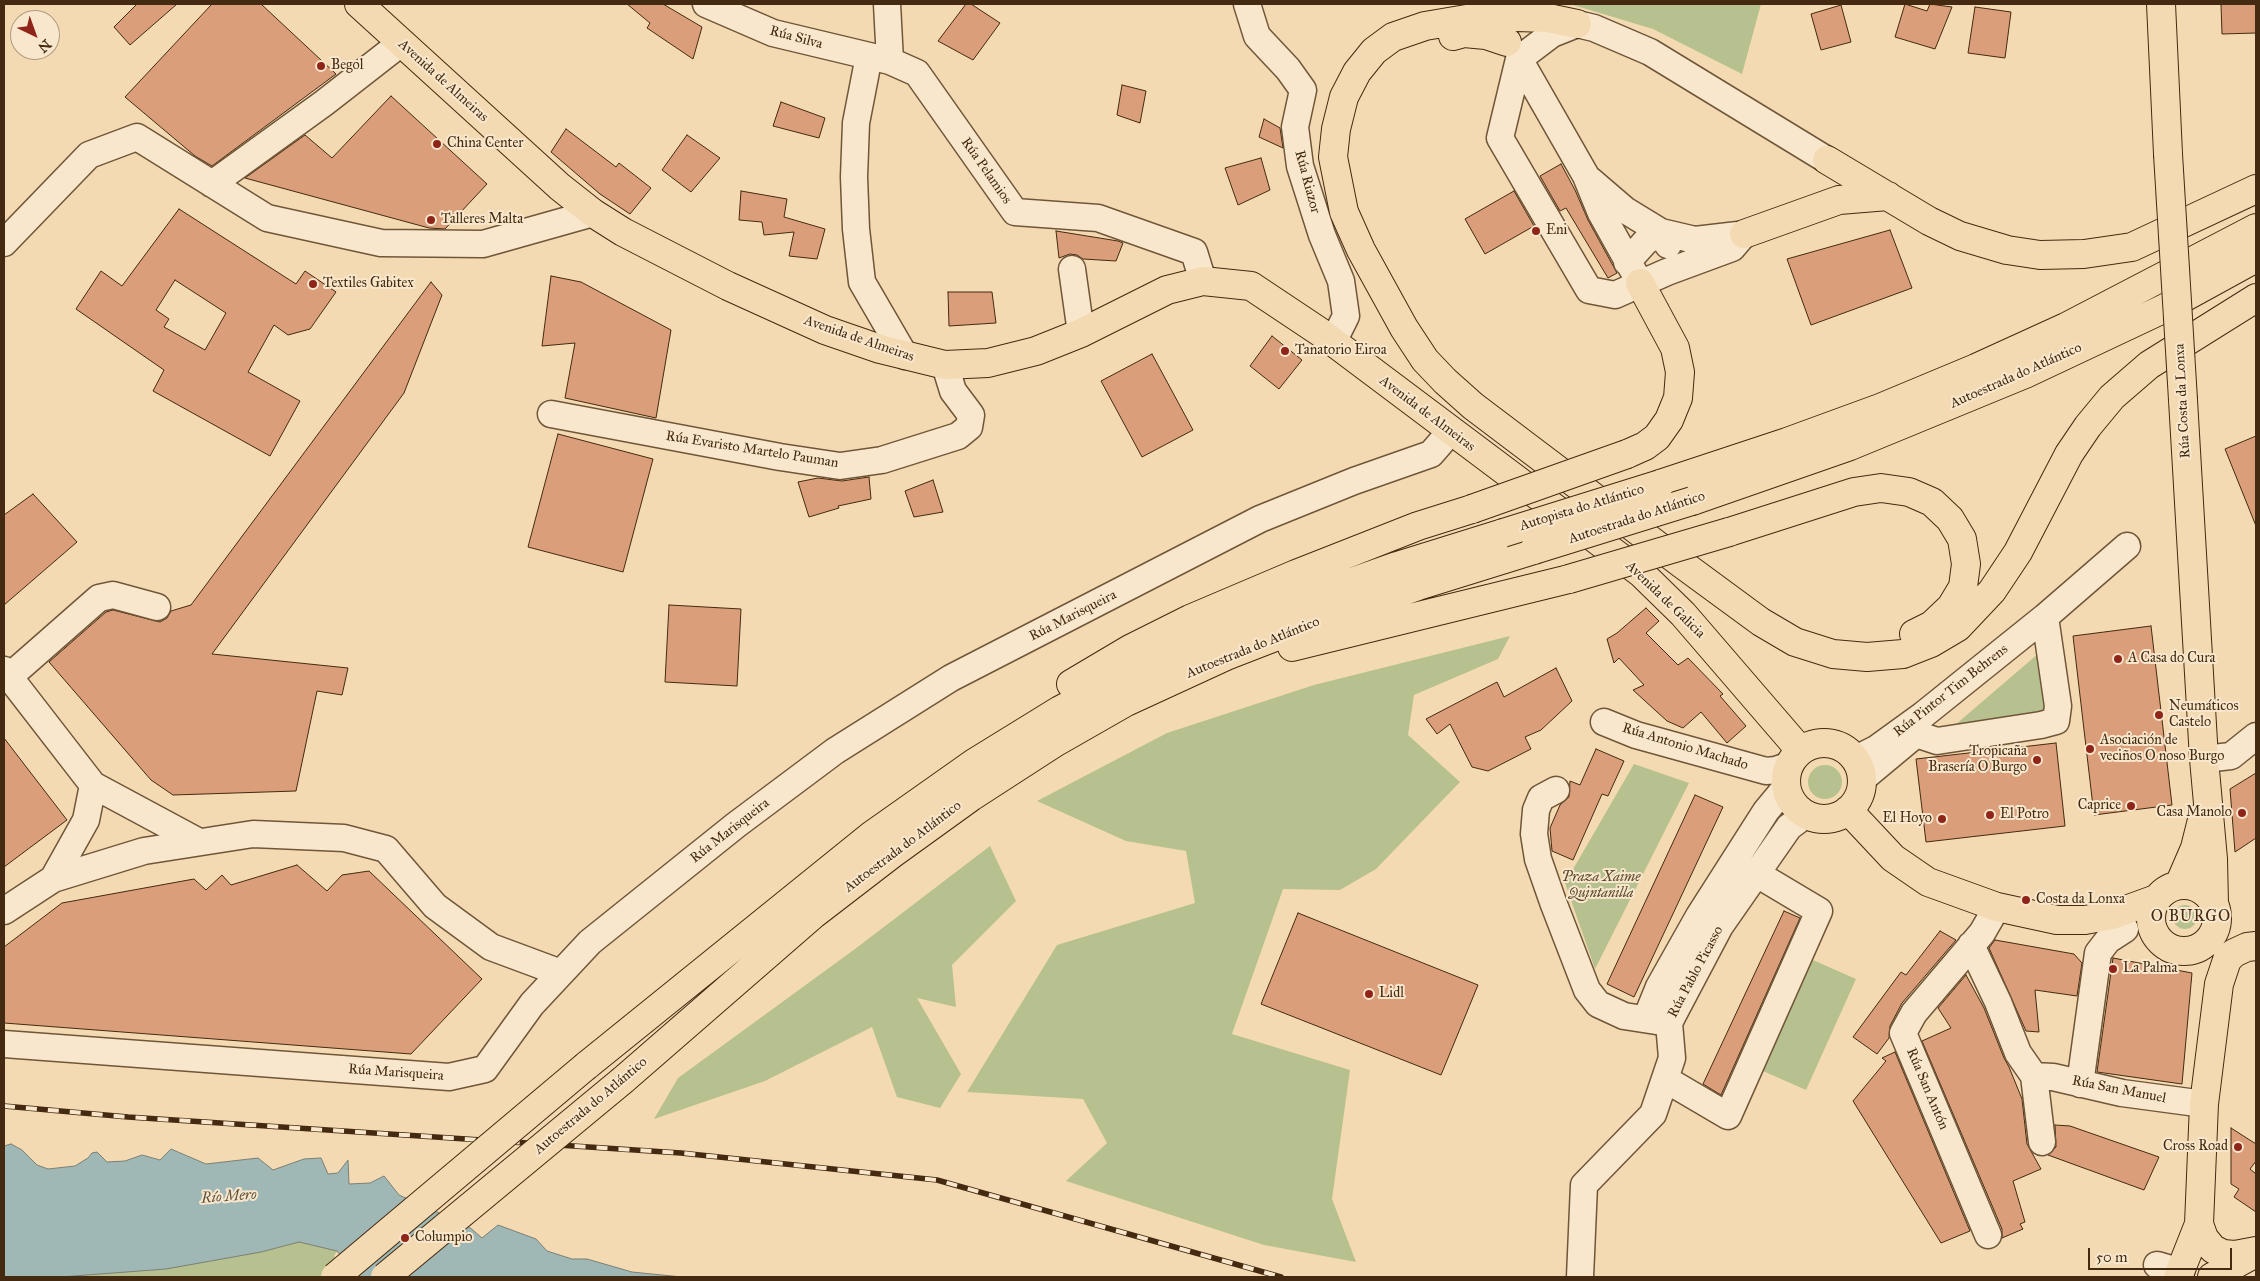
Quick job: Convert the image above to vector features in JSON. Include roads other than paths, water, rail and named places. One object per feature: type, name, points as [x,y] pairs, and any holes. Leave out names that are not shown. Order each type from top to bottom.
[{"type":"main road","name":"Avenida de Almeiras","points":[[359,4],[560,187],[593,213],[623,232],[755,298],[825,330],[905,356],[945,365],[988,363],[1036,351],[1081,333],[1167,290],[1203,281],[1251,286],[1333,342],[1450,432],[1507,473]]},
{"type":"main road","name":"Rúa Costa da Lonxa","points":[[2161,4],[2182,400],[2204,759],[2216,912]]},
{"type":"main road","points":[[1577,24],[1548,18],[1484,16],[1425,26],[1393,37],[1374,50],[1356,72],[1344,97],[1336,129],[1333,157],[1344,212],[1361,250],[1404,328],[1425,360],[1445,381],[1473,406],[1682,564],[1761,622],[1795,642],[1833,654],[1867,658],[1903,654],[1931,643],[1958,627],[1992,591],[2013,560],[2068,454],[2112,397],[2149,365],[2256,298]]},
{"type":"main road","points":[[1484,16],[1492,22],[1513,50]]},
{"type":"main road","points":[[1226,656],[1273,651],[1570,579],[1729,532],[1854,492],[1881,488],[1909,492],[1932,502],[1950,519],[1962,539],[1966,564],[1963,587],[1951,607],[1932,625],[1909,637],[1881,642],[1849,641],[1817,634],[1785,620],[1498,408],[1442,356],[1416,320],[1365,221],[1354,189],[1348,156],[1352,125],[1359,97],[1373,75],[1392,58],[1415,45],[1464,33],[1486,35],[1513,50]]},
{"type":"main road","points":[[1827,160],[1930,221],[1960,236],[2007,250],[2040,255],[2084,254],[2132,247],[2256,189]]},
{"type":"main road","points":[[1744,234],[1839,200],[1888,196]]},
{"type":"main road","name":"Autoestrada do Atlántico","points":[[1660,484],[1797,439],[1976,368],[2066,327],[2256,228]]},
{"type":"main road","name":"Autoestrada do Atlántico","points":[[385,1277],[623,1080],[814,914],[970,797],[1056,742],[1126,702],[1226,656],[1293,630],[1409,590],[1692,501],[1850,446],[2025,374],[2170,305],[2256,258]]},
{"type":"main road","points":[[974,763],[1026,711],[1130,650],[1190,619],[1296,574],[1418,526],[1627,454],[1645,446],[1657,437],[1669,420],[1678,398],[1680,372],[1675,348],[1633,273]]},
{"type":"main road","name":"Avenida de Galicia","points":[[1507,473],[1641,573],[1683,614],[1784,775],[1795,807],[1805,814]]},
{"type":"main road","name":"Autopista do Atlántico","points":[[1503,533],[1660,484]]},
{"type":"main road","name":"Autoestrada do Atlántico","points":[[335,1277],[586,1066],[872,835],[974,763],[1060,710],[1162,656],[1257,616],[1397,566],[1503,533]]},
{"type":"main road","points":[[1784,775],[1819,743],[1831,743],[1842,747],[1858,768],[1862,787],[1858,799],[1848,810],[1840,816],[1828,819],[1816,819],[1805,814]]},
{"type":"main road","name":"Rúa Costa da Lonxa","points":[[2168,892],[2195,848],[2207,797]]},
{"type":"main road","points":[[1848,810],[1893,858],[1928,882],[1997,907],[2057,920],[2085,920],[2112,915],[2190,885],[2208,895],[2216,912],[2229,930],[2256,941]]},
{"type":"main road","points":[[2155,936],[2150,917],[2168,892]]},
{"type":"main road","points":[[2183,952],[2203,946],[2215,931],[2216,912]]},
{"type":"main road","points":[[2085,920],[2155,936],[2167,947],[2196,958],[2204,966],[2213,983],[2218,1002]]},
{"type":"main road","points":[[2256,946],[2247,947],[2234,953],[2227,960],[2219,984],[2204,1104],[2199,1224],[2204,1238],[2213,1249],[2223,1254],[2235,1255],[2256,1252]]},
{"type":"main road","points":[[2172,1272],[2199,1224]]},
{"type":"main road","points":[[2212,1277],[2256,1252]]},
{"type":"street","name":"Rúa Silva","points":[[706,4],[773,33],[880,59]]},
{"type":"street","points":[[887,4],[880,59],[856,123],[856,229],[862,282],[905,356]]},
{"type":"street","name":"Rúa Riazor","points":[[1247,4],[1257,36],[1288,69],[1303,90],[1295,127],[1300,166],[1322,235],[1341,281],[1346,316],[1333,342]]},
{"type":"street","points":[[1513,50],[1577,24],[1594,28],[1650,52],[1827,160]]},
{"type":"street","points":[[212,184],[324,103],[401,43]]},
{"type":"street","points":[[1513,50],[1586,176],[1601,213],[1633,273]]},
{"type":"street","points":[[1513,50],[1500,138],[1589,290],[1615,295],[1633,273],[1646,241],[1661,232]]},
{"type":"street","name":"Rúa Pelamios","points":[[880,59],[917,73],[1015,212],[1098,218],[1194,252],[1203,281]]},
{"type":"street","points":[[4,243],[89,155],[136,137],[267,218],[381,244],[483,244],[593,213]]},
{"type":"street","points":[[1586,176],[1625,210],[1661,232],[1695,240],[1716,239],[1744,234]]},
{"type":"street","points":[[1661,232],[1668,243],[1667,272]]},
{"type":"street","points":[[1633,273],[1667,272],[1732,248],[1744,234]]},
{"type":"street","points":[[1072,269],[1081,333]]},
{"type":"street","name":"Rúa Evaristo Martelo Pauman","points":[[551,414],[780,458],[840,466],[882,460],[958,436],[969,427],[971,415],[953,391],[945,365]]},
{"type":"street","name":"Rúa Marisqueira","points":[[4,1044],[448,1077],[485,1070],[532,1004],[590,942],[736,825],[835,751],[951,678],[1260,519],[1354,481],[1431,454],[1450,432]]},
{"type":"street","name":"Rúa Pintor Tim Behrens","points":[[1858,768],[1862,756],[1876,749],[1923,715],[2045,617],[2126,546]]},
{"type":"street","points":[[157,607],[113,596],[99,598],[6,674],[93,785],[199,842]]},
{"type":"street","name":"Rúa Pintor Tim Behrens","points":[[1858,768],[1916,734],[1937,741],[2056,721],[2058,706],[2045,617]]},
{"type":"street","name":"Rúa Antonio Machado","points":[[1604,722],[1636,735],[1784,775]]},
{"type":"street","points":[[2204,759],[2231,756],[2256,736]]},
{"type":"street","name":"Rúa Pablo Picasso","points":[[1580,1277],[1584,1185],[1653,1114],[1672,1058],[1657,1021],[1659,987],[1699,916],[1766,811],[1784,775]]},
{"type":"street","points":[[52,879],[86,820],[93,785]]},
{"type":"street","points":[[1556,790],[1541,798],[1536,810],[1534,834],[1538,859],[1587,990],[1598,1004],[1624,1016],[1657,1021]]},
{"type":"street","name":"Rúa Pablo Picasso","points":[[1657,1021],[1789,827],[1805,814]]},
{"type":"street","points":[[4,911],[52,879],[144,851],[253,834],[344,838],[386,849],[435,906],[491,948],[561,973]]},
{"type":"street","points":[[1665,1079],[1728,1116],[1819,911],[1758,874]]},
{"type":"street","name":"Rúa San Antón","points":[[1988,1235],[1903,1033],[1914,1013],[1982,933],[1997,907]]},
{"type":"street","points":[[2080,1084],[2098,953],[2108,940],[2124,929]]},
{"type":"street","points":[[1971,945],[1998,1002],[2018,1053],[2034,1076],[2042,1142]]},
{"type":"street","name":"Rúa San Manuel","points":[[2034,1076],[2053,1077],[2122,1093],[2204,1104]]},
{"type":"water","name":"Río Mero","points":[[11,1144],[22,1150],[37,1165],[48,1169],[75,1166],[88,1158],[92,1153],[97,1152],[107,1162],[125,1161],[142,1155],[160,1160],[171,1149],[206,1164],[258,1158],[273,1170],[304,1159],[321,1158],[328,1174],[338,1173],[348,1160],[349,1184],[370,1183],[384,1176],[399,1195],[468,1226],[482,1238],[498,1225],[536,1239],[547,1251],[572,1259],[587,1259],[632,1272],[682,1277],[358,1277],[337,1251],[299,1242],[261,1252],[166,1269],[60,1277],[4,1277],[4,1146]]},
{"type":"railway","points":[[4,1106],[128,1117],[681,1153],[937,1180],[1281,1277]]},
{"type":"place","name":"Begol","points":[[321,66]]},
{"type":"place","name":"China Center","points":[[437,144]]},
{"type":"place","name":"Talleres Malta","points":[[431,220]]},
{"type":"place","name":"Eni","points":[[1536,231]]},
{"type":"place","name":"Textiles Gabitex","points":[[313,284]]},
{"type":"place","name":"Tanatorio Eiroa","points":[[1285,351]]},
{"type":"place","name":"A Casa do Cura","points":[[2118,659]]},
{"type":"place","name":"Neumáticos Castelo","points":[[2159,715]]},
{"type":"place","name":"Asociación de veciños O noso Burgo","points":[[2090,749]]},
{"type":"place","name":"Tropicaña Brasería O Burgo","points":[[2037,760]]},
{"type":"place","name":"Caprice","points":[[2131,806]]},
{"type":"place","name":"Casa Manolo","points":[[2242,813]]},
{"type":"place","name":"El Potro","points":[[1990,815]]},
{"type":"place","name":"El Hoyo","points":[[1942,819]]},
{"type":"place","name":"Costa da Lonxa","points":[[2026,900]]},
{"type":"place","name":"La Palma","points":[[2113,969]]},
{"type":"place","name":"Lidl","points":[[1369,994]]},
{"type":"place","name":"Cross Road","points":[[2238,1147]]},
{"type":"place","name":"Columpio","points":[[405,1238]]},
{"type":"district","name":"O BURGO","points":[[2191,917]]},
{"type":"park label","name":"Praza Xaime Quintanilla","points":[[1601,886]]}]
